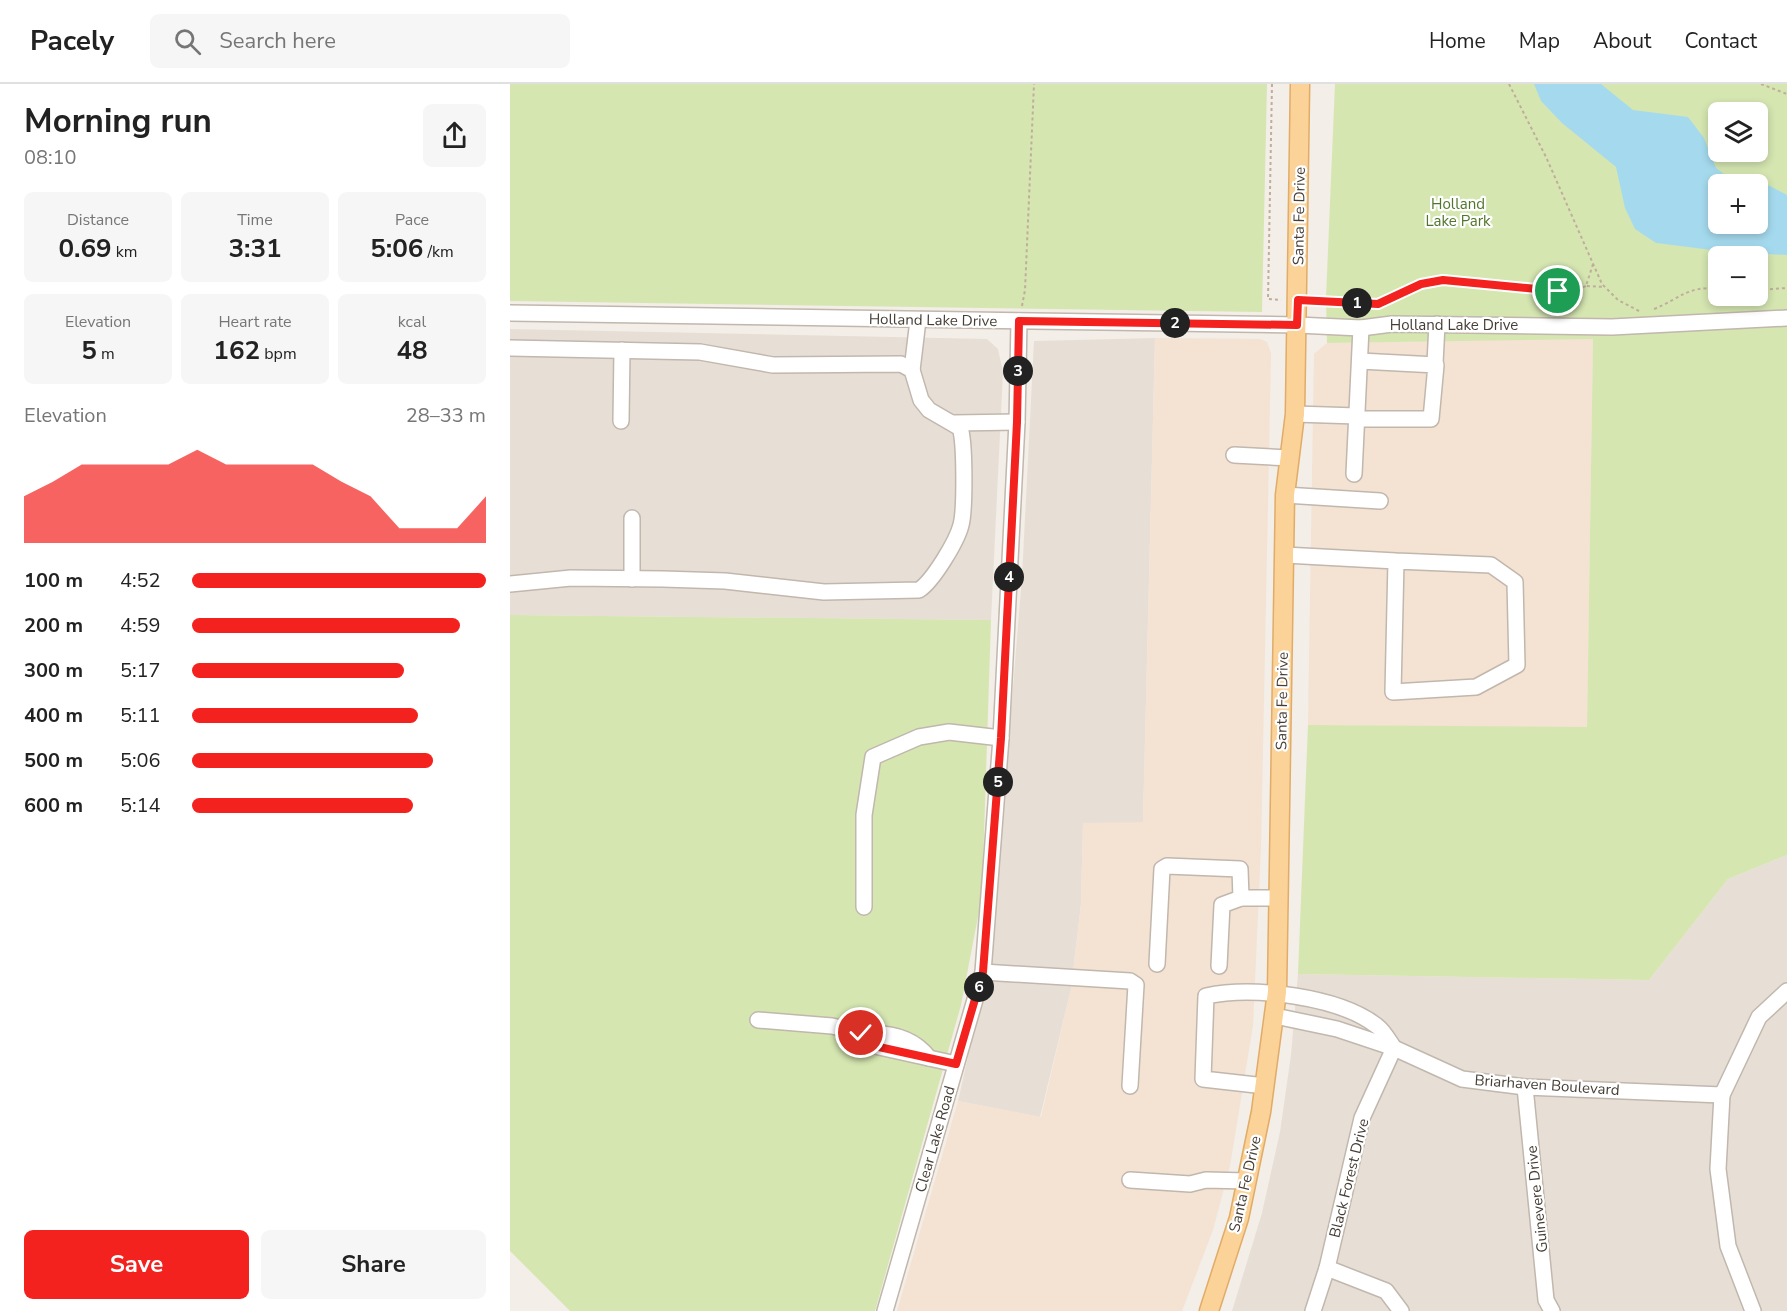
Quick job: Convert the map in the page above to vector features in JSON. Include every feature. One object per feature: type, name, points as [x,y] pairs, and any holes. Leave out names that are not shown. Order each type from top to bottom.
[{"type":"main road","name":"Santa Fe Drive","points":[[1209,1311],[1239,1218],[1247,1181],[1265,1086],[1277,992],[1285,495],[1295,414],[1300,84]]},
{"type":"street","name":"Holland Lake Drive","points":[[510,313],[1297,325],[1362,328],[1392,324],[1612,327],[1787,318]]},
{"type":"street","points":[[510,584],[572,578],[725,581],[824,592],[919,590],[931,579],[962,524],[962,434],[954,423],[929,410],[921,400],[912,370],[918,320]]},
{"type":"street","name":"Clear Lake Road","points":[[885,1311],[983,972],[1001,738],[1017,422],[1019,321]]},
{"type":"street","points":[[1295,414],[1431,419],[1437,324]]},
{"type":"street","points":[[1353,474],[1362,328]]},
{"type":"street","points":[[510,348],[700,352],[773,365],[901,364],[912,370]]},
{"type":"street","points":[[621,421],[622,350]]},
{"type":"street","points":[[1360,361],[1435,363]]},
{"type":"street","points":[[954,423],[1017,422]]},
{"type":"street","points":[[1234,455],[1289,458]]},
{"type":"street","points":[[1285,495],[1380,501]]},
{"type":"street","points":[[632,518],[632,579]]},
{"type":"street","points":[[1285,555],[1491,565],[1515,582],[1517,665],[1476,687],[1394,692],[1396,561]]},
{"type":"street","points":[[864,907],[864,815],[873,757],[920,737],[949,732],[1001,738]]},
{"type":"street","points":[[1157,964],[1162,869],[1167,866],[1240,869],[1241,898]]},
{"type":"street","points":[[1220,966],[1222,905],[1241,898],[1279,898]]},
{"type":"street","points":[[983,972],[1130,981],[1136,985],[1130,1086]]},
{"type":"street","points":[[1265,1086],[1203,1079],[1206,996],[1277,992],[1348,1010],[1378,1027],[1394,1048]]},
{"type":"street","points":[[1753,1311],[1728,1246],[1718,1169],[1722,1095],[1759,1017],[1787,992]]},
{"type":"street","name":"Briarhaven Boulevard","points":[[1275,1016],[1337,1029],[1394,1048],[1461,1079],[1526,1087],[1722,1095]]},
{"type":"street","points":[[758,1020],[832,1026],[862,1034],[879,1047],[956,1064]]},
{"type":"street","name":"Black Forest Drive","points":[[1312,1311],[1327,1268],[1362,1118],[1394,1048]]},
{"type":"street","name":"Guinevere Drive","points":[[1526,1087],[1546,1300],[1552,1311]]},
{"type":"street","points":[[1130,1180],[1190,1184],[1206,1180],[1247,1181]]},
{"type":"street","points":[[1327,1268],[1386,1291],[1401,1311]]},
{"type":"path","points":[[1019,321],[1025,290],[1034,84]]},
{"type":"path","points":[[1272,84],[1268,299],[1378,304],[1421,284],[1443,280],[1558,291],[1576,290],[1586,286],[1606,288]]},
{"type":"path","points":[[1509,84],[1606,288],[1618,300],[1640,311],[1652,310],[1670,303],[1686,291],[1708,289]]},
{"type":"path","points":[[1761,84],[1787,94]]},
{"type":"path","points":[[1772,84],[1774,88]]},
{"type":"path","points":[[1586,286],[1592,275],[1593,264]]},
{"type":"path","points":[[1768,289],[1787,288]]},
{"type":"shaded area","points":[[510,329],[987,339],[998,349],[1003,372],[991,620],[510,615]]},
{"type":"shaded area","points":[[1155,338],[1143,823],[1083,823],[1081,904],[1071,989],[1040,1117],[958,1101],[991,955],[1022,577],[1034,341]]},
{"type":"shaded area","points":[[1155,338],[1260,339],[1267,342],[1271,353],[1261,847],[1253,1025],[1230,1166],[1213,1230],[1182,1311],[897,1311],[958,1101],[1041,1117],[1071,989],[1081,904],[1083,823],[1143,822]]},
{"type":"shaded area","points":[[1593,338],[1587,728],[1308,725],[1314,354],[1327,343]]},
{"type":"shaded area","points":[[1787,855],[1787,1311],[1232,1311],[1262,1213],[1280,1132],[1291,1055],[1298,974],[1649,980],[1728,879]]},
{"type":"green space","points":[[510,84],[1267,84],[1262,312],[510,301]]},
{"type":"green space","name":"Holland Lake Park","points":[[1335,84],[1787,84],[1787,855],[1728,879],[1649,980],[1298,974],[1308,725],[1587,727],[1593,339],[1327,343],[1326,298]]},
{"type":"green space","points":[[510,615],[991,620],[982,896],[961,1005],[875,1311],[570,1311],[510,1251]]},
{"type":"water","points":[[1534,84],[1601,84],[1633,110],[1688,117],[1704,138],[1708,148],[1708,162],[1714,162],[1716,168],[1724,174],[1708,174],[1708,234],[1768,234],[1768,186],[1770,186],[1787,195],[1787,255],[1768,254],[1768,246],[1708,246],[1708,250],[1656,243],[1635,229],[1625,208],[1616,167],[1562,123],[1541,101]]},
{"type":"route","points":[[861,1033],[879,1047],[956,1064],[983,972],[1001,738],[1017,422],[1019,321],[1297,325],[1298,300],[1378,304],[1421,284],[1443,280],[1558,291]]}]
